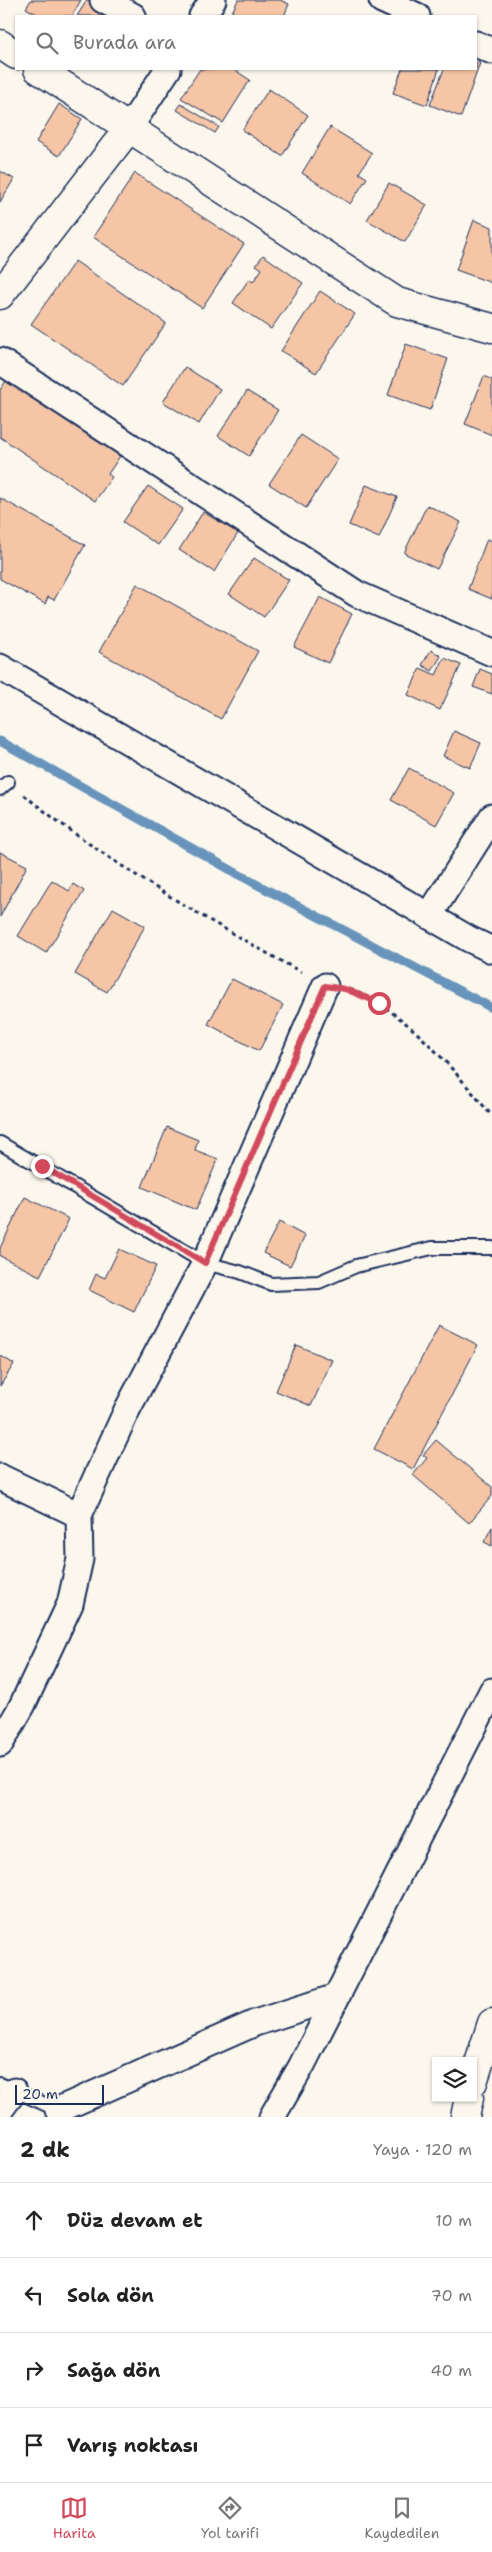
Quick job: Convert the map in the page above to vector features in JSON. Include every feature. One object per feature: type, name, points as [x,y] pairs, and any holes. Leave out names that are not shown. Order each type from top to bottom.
[{"type":"street","points":[[103,0],[131,15]]},
{"type":"street","points":[[203,15],[213,0]]},
{"type":"street","points":[[382,0],[415,15]]},
{"type":"street","points":[[0,44],[15,54]]},
{"type":"street","points":[[477,44],[492,51]]},
{"type":"street","points":[[40,70],[397,302],[492,328]]},
{"type":"street","points":[[0,295],[129,128],[167,70]]},
{"type":"street","points":[[0,361],[357,594],[492,653]]},
{"type":"street","points":[[0,667],[429,916],[492,950]]},
{"type":"street","points":[[429,916],[492,816]]},
{"type":"street","points":[[0,1744],[22,1706],[70,1604],[80,1559],[79,1514],[127,1410],[205,1263],[325,986]]},
{"type":"street","points":[[0,1478],[79,1514]]},
{"type":"street","points":[[272,2117],[301,2068],[492,1690]]},
{"type":"street","points":[[64,2114],[255,2023],[336,1997]]},
{"type":"street","points":[[477,2070],[492,2023]]},
{"type":"street","points":[[465,2117],[467,2102]]},
{"type":"lane","points":[[0,1143],[205,1263],[240,1272],[271,1284],[319,1282],[356,1266],[432,1248],[492,1248]]},
{"type":"lane","points":[[5,2095],[64,2114]]},
{"type":"path","points":[[4,786],[98,851],[202,917],[325,986],[345,989],[364,995],[386,1008],[428,1046],[492,1116]]},
{"type":"building","points":[[31,0],[81,0],[73,15],[38,15],[26,8]]},
{"type":"building","points":[[87,0],[94,0],[119,15],[78,15]]},
{"type":"building","points":[[238,0],[280,0],[289,4],[284,15],[230,15]]},
{"type":"building","points":[[477,62],[480,63],[461,117],[430,105],[444,70],[477,70]]},
{"type":"building","points":[[199,70],[235,70],[250,80],[223,123],[181,98]]},
{"type":"building","points":[[402,70],[439,70],[427,105],[393,93]]},
{"type":"building","points":[[269,89],[308,115],[282,156],[242,130]]},
{"type":"building","points":[[59,104],[82,119],[59,156],[36,142]]},
{"type":"building","points":[[181,104],[219,127],[215,133],[177,110]]},
{"type":"building","points":[[330,127],[372,153],[359,173],[367,178],[350,204],[302,173]]},
{"type":"building","points":[[0,171],[14,179],[0,202]]},
{"type":"building","points":[[135,173],[244,244],[202,308],[93,237]]},
{"type":"building","points":[[389,183],[427,205],[405,242],[367,220]]},
{"type":"building","points":[[474,220],[492,227],[492,283],[456,270]]},
{"type":"building","points":[[263,255],[303,283],[271,329],[233,303],[249,279],[253,282],[262,269],[256,265]]},
{"type":"building","points":[[75,261],[166,323],[123,386],[31,324]]},
{"type":"building","points":[[320,291],[355,314],[316,373],[281,351]]},
{"type":"building","points":[[406,344],[448,359],[430,410],[388,395]]},
{"type":"building","points":[[185,367],[220,389],[199,424],[163,402]]},
{"type":"building","points":[[484,376],[492,380],[492,435],[465,424]]},
{"type":"building","points":[[6,381],[120,456],[108,474],[112,477],[95,501],[0,437],[0,390]]},
{"type":"building","points":[[247,391],[278,410],[249,456],[218,436]]},
{"type":"building","points":[[301,435],[338,459],[306,508],[269,484]]},
{"type":"building","points":[[366,485],[397,497],[379,538],[349,525]]},
{"type":"building","points":[[148,486],[183,509],[158,545],[123,522]]},
{"type":"building","points":[[0,498],[85,545],[54,600],[48,597],[45,604],[0,579]]},
{"type":"building","points":[[427,505],[461,522],[437,569],[404,553]]},
{"type":"building","points":[[203,512],[238,533],[214,572],[179,550]]},
{"type":"building","points":[[487,539],[492,541],[492,599],[468,589]]},
{"type":"building","points":[[254,558],[289,580],[264,617],[229,594]]},
{"type":"building","points":[[137,584],[258,651],[221,719],[99,652]]},
{"type":"building","points":[[320,597],[352,614],[328,663],[294,647]]},
{"type":"building","points":[[431,650],[441,656],[432,671],[422,665]]},
{"type":"building","points":[[444,658],[461,665],[440,710],[408,695],[420,668],[436,675]]},
{"type":"building","points":[[480,669],[492,674],[492,694],[473,687]]},
{"type":"building","points":[[454,731],[481,743],[470,768],[443,756]]},
{"type":"building","points":[[409,768],[454,793],[436,825],[391,800]]},
{"type":"building","points":[[0,852],[27,866],[0,917]]},
{"type":"building","points":[[52,880],[69,891],[73,884],[84,891],[46,953],[18,936]]},
{"type":"building","points":[[113,908],[145,926],[107,992],[75,974]]},
{"type":"building","points":[[232,979],[283,1005],[259,1051],[208,1024]]},
{"type":"building","points":[[167,1127],[198,1140],[195,1150],[218,1159],[196,1210],[142,1187]]},
{"type":"building","points":[[25,1197],[69,1219],[40,1276],[0,1256],[0,1248]]},
{"type":"building","points":[[279,1222],[305,1236],[290,1266],[263,1253]]},
{"type":"building","points":[[119,1249],[156,1266],[134,1312],[89,1290],[96,1274],[105,1278]]},
{"type":"building","points":[[439,1325],[478,1345],[413,1469],[374,1449]]},
{"type":"building","points":[[296,1345],[332,1360],[311,1406],[276,1391]]},
{"type":"building","points":[[1,1356],[14,1364],[0,1386],[0,1358]]},
{"type":"building","points":[[436,1440],[492,1487],[492,1496],[469,1523],[413,1475],[427,1458],[423,1455]]},
{"type":"building","points":[[492,1527],[492,1546],[484,1542]]},
{"type":"waterway","points":[[0,741],[256,884],[492,1008]]},
{"type":"route","points":[[42,1166],[205,1263],[325,986],[345,989],[364,995],[379,1003]]}]
